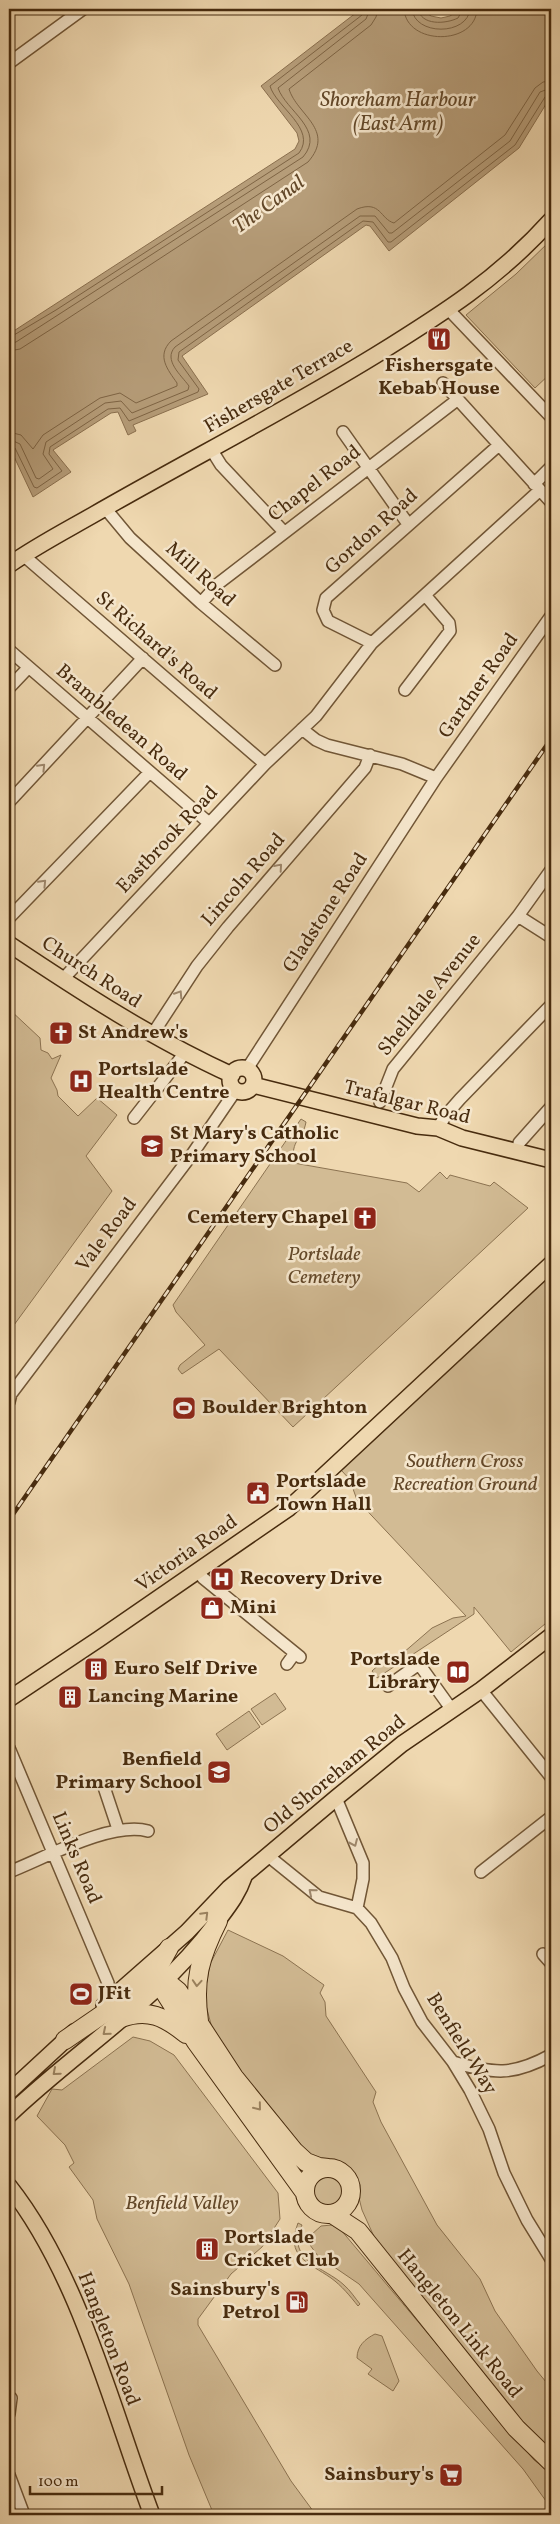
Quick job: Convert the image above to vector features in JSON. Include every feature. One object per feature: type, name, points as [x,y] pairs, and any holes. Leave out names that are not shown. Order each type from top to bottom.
[{"type":"highway","points":[[200,2025],[197,2000],[198,1974],[204,1950],[218,1920]]},
{"type":"highway","points":[[65,2040],[126,1999],[147,1980],[161,1981],[178,1991],[234,2077],[294,2151],[306,2162],[340,2172],[346,2177],[350,2184],[349,2200],[340,2211],[324,2214],[312,2208],[305,2193],[196,2042],[161,1981],[161,1960],[169,1948]]},
{"type":"highway","points":[[121,2018],[140,2013],[161,2016],[196,2042]]},
{"type":"highway","points":[[305,2193],[309,2178],[320,2170],[328,2168]]},
{"type":"highway","name":"Hangleton Link Road","points":[[349,2200],[358,2231]]},
{"type":"highway","name":"Hangleton Link Road","points":[[332,2214],[358,2231],[516,2428],[551,2462]]},
{"type":"main road","name":"Fishersgate Terrace","points":[[9,565],[105,508],[319,390],[449,310],[498,272],[551,220]]},
{"type":"main road","name":"Church Road","points":[[9,944],[152,1035],[234,1083]]},
{"type":"main road","points":[[237,1070],[247,1070],[254,1076],[254,1085],[245,1092],[234,1083],[237,1070]]},
{"type":"main road","name":"Trafalgar Road","points":[[254,1085],[417,1126],[438,1128],[462,1138],[551,1160]]},
{"type":"main road","name":"Victoria Road","points":[[9,1699],[99,1639],[302,1497],[551,1264]]},
{"type":"main road","name":"Old Shoreham Road","points":[[9,2092],[169,1948],[208,1912],[229,1888],[244,1877],[267,1855],[402,1744],[481,1690],[551,1636]]},
{"type":"main road","name":"Old Shoreham Road","points":[[9,2115],[195,1951],[238,1894],[244,1877]]},
{"type":"main road","points":[[9,2122],[24,2100]]},
{"type":"main road","name":"Hangleton Road","points":[[9,2186],[23,2203],[64,2278],[93,2348],[152,2515]]},
{"type":"street","points":[[9,63],[83,9]]},
{"type":"street","points":[[449,310],[551,417]]},
{"type":"street","points":[[443,382],[457,400],[551,502]]},
{"type":"street","name":"Chapel Road","points":[[201,603],[218,583],[457,400]]},
{"type":"street","points":[[343,432],[366,468],[408,524]]},
{"type":"street","name":"Gordon Road","points":[[372,643],[328,621],[322,610],[324,602],[408,524],[498,445]]},
{"type":"street","points":[[211,449],[221,465],[284,532]]},
{"type":"street","name":"Eastbrook Road","points":[[63,979],[265,764],[328,702],[372,643],[425,595],[537,487],[551,467]]},
{"type":"street","name":"Mill Road","points":[[105,508],[130,538],[201,603],[276,665]]},
{"type":"street","name":"St Richard's Road","points":[[23,555],[265,764]]},
{"type":"street","points":[[405,690],[450,631],[449,623],[425,595]]},
{"type":"street","name":"Gardner Road","points":[[436,778],[551,616]]},
{"type":"street","name":"Brambledean Road","points":[[9,650],[209,823]]},
{"type":"street","points":[[9,802],[144,658]]},
{"type":"street","points":[[9,688],[28,668]]},
{"type":"street","points":[[302,729],[316,740],[327,745],[402,764],[436,778]]},
{"type":"street","name":"Lincoln Road","points":[[152,1035],[197,966],[228,927],[365,768],[370,755]]},
{"type":"street","points":[[9,918],[149,773]]},
{"type":"street","name":"Gladstone Road","points":[[247,1070],[436,778]]},
{"type":"street","name":"Shelldale Avenue","points":[[380,1102],[394,1069],[518,916],[551,870]]},
{"type":"street","points":[[518,916],[551,937]]},
{"type":"street","points":[[438,1128],[460,1099],[551,1005]]},
{"type":"street","points":[[134,1118],[184,1054]]},
{"type":"street","name":"Vale Road","points":[[10,1396],[192,1153],[234,1083]]},
{"type":"street","points":[[519,1143],[551,1108]]},
{"type":"street","points":[[197,1570],[203,1578],[297,1655],[287,1664]]},
{"type":"street","points":[[388,1686],[418,1664],[452,1710]]},
{"type":"street","points":[[481,1690],[551,1777]]},
{"type":"street","name":"Links Road","points":[[9,1748],[108,1983]]},
{"type":"street","points":[[104,1787],[118,1829]]},
{"type":"street","points":[[267,1855],[319,1897],[358,1908],[363,1879],[363,1862],[336,1798]]},
{"type":"street","points":[[482,1872],[551,1817]]},
{"type":"street","points":[[9,1872],[118,1829],[139,1829],[148,1832]]},
{"type":"street","name":"Benfield Way","points":[[358,1908],[371,1923],[392,1958],[404,1988],[422,2022],[453,2062],[470,2090],[489,2129],[512,2189],[527,2220],[551,2259]]},
{"type":"street","points":[[543,1954],[551,1963]]},
{"type":"street","points":[[453,2062],[484,2071],[515,2071],[551,2055]]},
{"type":"street","points":[[470,2090],[484,2071]]},
{"type":"street","points":[[9,2414],[11,2398]]},
{"type":"street","points":[[9,2475],[24,2515]]},
{"type":"green space","points":[[551,240],[551,373],[535,388],[466,315],[516,274]]},
{"type":"green space","points":[[9,1009],[40,1038],[41,1050],[48,1053],[52,1059],[61,1055],[51,1078],[58,1096],[78,1116],[97,1098],[117,1115],[86,1156],[112,1191],[14,1325],[9,1319]]},
{"type":"green space","name":"Portslade Cemetery","points":[[301,1119],[306,1122],[295,1144],[294,1163],[407,1183],[419,1192],[440,1172],[447,1179],[450,1175],[490,1186],[494,1182],[528,1208],[293,1427],[219,1349],[182,1374],[178,1369],[180,1365],[205,1345],[176,1312],[173,1305]]},
{"type":"green space","name":"Southern Cross Recreation Ground","points":[[551,1273],[551,1619],[511,1652],[474,1607],[474,1614],[377,1678],[372,1671],[383,1661],[403,1653],[432,1628],[453,1618],[466,1616],[357,1500],[352,1486],[354,1484],[341,1470]]},
{"type":"green space","points":[[275,1693],[286,1709],[262,1725],[251,1709]]},
{"type":"green space","points":[[249,1711],[260,1727],[227,1750],[216,1734]]},
{"type":"green space","points":[[228,1930],[283,1956],[324,1985],[320,1993],[325,2002],[326,2016],[376,2092],[373,2102],[381,2122],[437,2225],[480,2279],[495,2311],[551,2388],[551,2456],[539,2446],[381,2252],[362,2210],[354,2178],[345,2169],[311,2157],[234,2063],[212,2028],[204,1998],[210,1964]]},
{"type":"green space","name":"Benfield Valley","points":[[133,2037],[150,2041],[174,2055],[278,2193],[280,2219],[262,2247],[231,2274],[198,2319],[198,2325],[291,2481],[316,2515],[214,2515],[189,2455],[129,2284],[97,2219],[93,2200],[69,2167],[74,2163],[65,2145],[37,2116],[52,2089],[62,2090]]},
{"type":"green space","points":[[326,2174],[333,2175],[338,2179],[342,2184],[342,2198],[338,2203],[333,2207],[326,2208],[319,2207],[314,2203],[310,2198],[309,2191],[310,2184],[314,2179],[319,2175]]},
{"type":"green space","points":[[298,2223],[302,2225],[298,2237],[299,2247],[303,2255],[346,2287],[360,2304],[358,2306],[335,2281],[301,2257],[294,2244]]},
{"type":"green space","points":[[332,2225],[341,2230],[534,2460],[551,2473],[551,2508],[523,2469],[359,2284],[318,2256],[310,2245],[311,2235],[321,2226]]},
{"type":"green space","points":[[375,2334],[382,2336],[399,2381],[393,2391],[368,2374],[372,2369],[357,2358],[358,2350],[362,2343]]},
{"type":"water","name":"Shoreham Harbour (East Arm)","points":[[361,9],[421,9],[431,16],[441,18],[450,16],[460,9],[551,9],[551,96],[519,148],[389,251],[370,226],[366,225],[182,356],[208,394],[133,425],[136,431],[128,435],[118,412],[111,413],[53,450],[71,472],[33,497],[9,446],[9,334],[295,149],[299,141],[297,133],[261,86]]},
{"type":"railway","points":[[9,1520],[551,739]]},
{"type":"place","name":"Fishersgate Kebab House","points":[[439,339]]},
{"type":"place","name":"St Andrew's","points":[[61,1033]]},
{"type":"place","name":"Portslade Health Centre","points":[[81,1081]]},
{"type":"place","name":"St Mary's Catholic Primary School","points":[[152,1146]]},
{"type":"place","name":"Cemetery Chapel","points":[[365,1218]]},
{"type":"place","name":"Boulder Brighton","points":[[184,1408]]},
{"type":"place","name":"Portslade Town Hall","points":[[258,1493]]},
{"type":"place","name":"Recovery Drive","points":[[222,1579]]},
{"type":"place","name":"Mini","points":[[212,1608]]},
{"type":"place","name":"Euro Self Drive","points":[[96,1669]]},
{"type":"place","name":"Portslade Library","points":[[458,1672]]},
{"type":"place","name":"Lancing Marine","points":[[70,1697]]},
{"type":"place","name":"Benfield Primary School","points":[[219,1772]]},
{"type":"place","name":"JFit","points":[[81,1994]]},
{"type":"place","name":"Portslade Cricket Club","points":[[207,2249]]},
{"type":"place","name":"Sainsbury's Petrol","points":[[297,2302]]},
{"type":"place","name":"Sainsbury's","points":[[451,2475]]},
{"type":"water label","name":"The Canal","points":[[269,205]]}]
